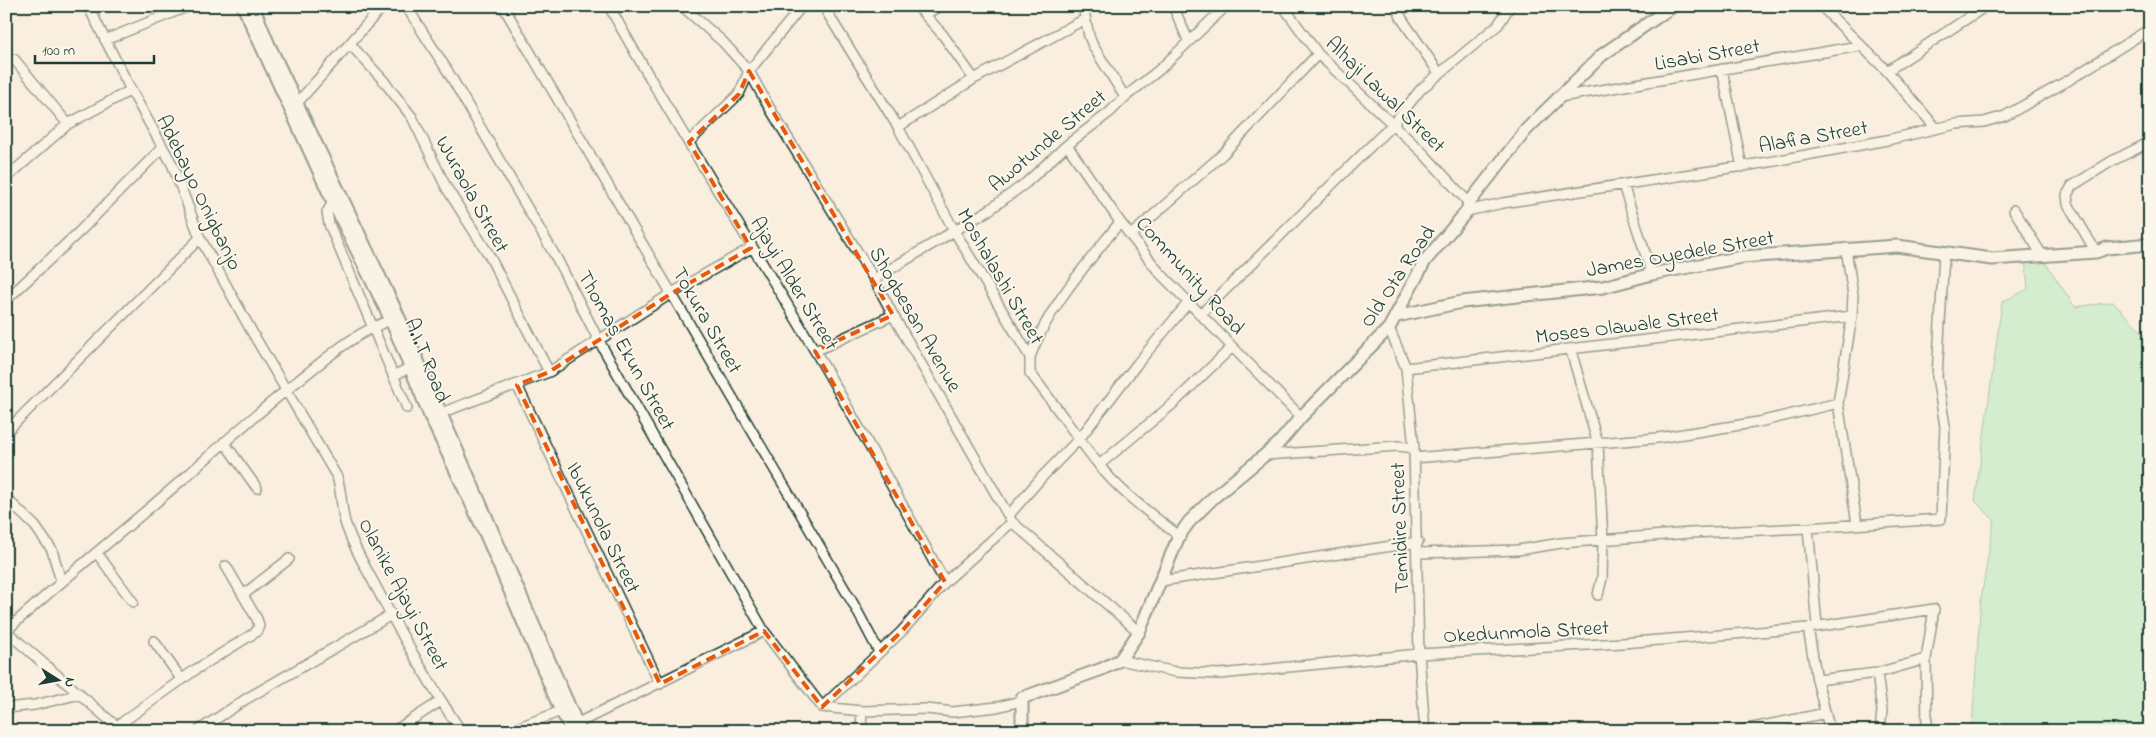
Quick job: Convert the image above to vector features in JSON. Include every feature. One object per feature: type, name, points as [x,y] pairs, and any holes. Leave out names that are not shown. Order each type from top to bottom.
[{"type":"street","name":"Adebayo Onigbanjo","points":[[88,6],[130,90],[172,164],[200,238],[285,390]]},
{"type":"street","points":[[104,40],[189,6]]},
{"type":"street","name":"A.I.T Road","points":[[243,6],[333,202],[391,320],[430,416],[487,537],[561,711],[577,728]]},
{"type":"street","name":"A.I.T Road","points":[[253,6],[269,45],[298,102],[396,311],[577,728]]},
{"type":"street","points":[[298,102],[383,6]]},
{"type":"street","name":"Thomas Ekun Street","points":[[406,6],[447,70],[552,251],[599,341],[764,631],[822,707]]},
{"type":"street","name":"Tokura Street","points":[[503,6],[854,605],[879,652]]},
{"type":"street","name":"Ajayi Alder Street","points":[[609,6],[752,248],[816,351],[946,582]]},
{"type":"street","name":"Shogbesan Avenue","points":[[682,6],[723,42],[749,71],[769,108],[874,279],[1010,519],[1139,632]]},
{"type":"street","points":[[690,142],[739,94],[749,71],[802,6]]},
{"type":"street","name":"Moshalashi Street","points":[[824,6],[898,127],[955,232],[1030,357],[1030,373],[1099,465],[1128,497],[1179,536]]},
{"type":"street","points":[[917,6],[943,34],[974,78]]},
{"type":"street","points":[[925,14],[940,6]]},
{"type":"street","points":[[1083,6],[1093,46],[1125,97]]},
{"type":"street","points":[[1173,6],[1188,40]]},
{"type":"street","name":"Awotunde Street","points":[[874,279],[955,232],[1026,183],[1067,145],[1110,112],[1158,70],[1226,6]]},
{"type":"street","points":[[1396,6],[1402,19],[1439,73]]},
{"type":"street","points":[[1200,315],[1392,124],[1421,89],[1498,25],[1510,6]]},
{"type":"street","name":"Old Ota Road","points":[[1120,660],[1139,632],[1179,536],[1203,507],[1250,470],[1278,444],[1301,417],[1389,328],[1425,262],[1526,130],[1611,48],[1673,6]]},
{"type":"street","points":[[1821,6],[1859,46],[1887,71],[1936,128]]},
{"type":"street","points":[[1887,71],[1986,6]]},
{"type":"street","name":"Alhaji Lawal Street","points":[[1288,8],[1318,54],[1423,153],[1468,207]]},
{"type":"street","points":[[898,127],[974,78],[1085,20]]},
{"type":"street","name":"Alafia Street","points":[[1468,207],[1624,186],[1887,140],[1956,124],[1984,122],[2005,116],[2069,80],[2143,33]]},
{"type":"street","name":"Wuraola Street","points":[[350,44],[383,80],[412,117],[446,186],[489,255],[548,372]]},
{"type":"street","name":"Lisabi Street","points":[[1560,97],[1859,46]]},
{"type":"street","points":[[1132,235],[1223,154],[1318,54]]},
{"type":"street","points":[[14,59],[68,124]]},
{"type":"street","points":[[1722,69],[1742,166]]},
{"type":"street","points":[[6,178],[68,124],[130,90]]},
{"type":"street","points":[[2096,252],[2068,204],[2067,195],[2072,186],[2112,161],[2150,142]]},
{"type":"street","name":"Community Road","points":[[1067,145],[1120,222],[1159,272],[1231,348],[1301,417]]},
{"type":"street","points":[[6,300],[79,232],[162,148]]},
{"type":"street","points":[[1624,186],[1652,274]]},
{"type":"street","points":[[333,202],[328,209],[327,217],[371,327],[407,408]]},
{"type":"street","points":[[2014,210],[2042,255]]},
{"type":"street","points":[[1030,357],[1036,340],[1066,291],[1120,222]]},
{"type":"street","points":[[6,432],[200,238]]},
{"type":"street","name":"James Oyedele Street","points":[[1397,316],[1462,302],[1603,287],[1652,274],[1742,257],[1846,248],[1897,246],[1992,259],[2096,252],[2107,248],[2150,244]]},
{"type":"street","points":[[441,413],[548,372],[672,293],[752,248]]},
{"type":"street","points":[[1846,248],[1853,294],[1852,316],[1838,403],[1857,524]]},
{"type":"street","points":[[1418,553],[1518,550],[1560,543],[1690,533],[1808,528],[1940,519],[1945,426],[1937,376],[1944,253]]},
{"type":"street","points":[[822,707],[902,631],[946,582],[1010,519],[1041,478],[1080,438],[1137,364],[1188,303]]},
{"type":"street","points":[[816,351],[893,315]]},
{"type":"street","name":"Moses Olawale Street","points":[[1406,368],[1571,351],[1679,335],[1852,316]]},
{"type":"street","points":[[226,566],[257,619],[259,626],[256,632],[182,680],[119,728],[6,631],[61,581],[97,553],[285,390],[351,339],[371,327],[391,320]]},
{"type":"street","name":"Temidire Street","points":[[1389,328],[1406,368],[1414,453],[1418,542],[1419,654],[1425,731]]},
{"type":"street","points":[[1099,465],[1174,403],[1231,348]]},
{"type":"street","points":[[1571,351],[1598,444],[1603,541],[1602,578],[1598,595]]},
{"type":"street","points":[[393,376],[411,368]]},
{"type":"street","name":"Ibukunola Street","points":[[517,385],[660,684]]},
{"type":"street","name":"Olanike Ajayi Street","points":[[285,390],[337,477],[342,493],[344,520],[353,542],[391,615],[441,701],[461,731]]},
{"type":"street","points":[[1265,455],[1398,446],[1414,453],[1598,444],[1658,438],[1759,422],[1838,403]]},
{"type":"street","points":[[224,442],[257,488]]},
{"type":"street","points":[[6,498],[34,526],[52,550],[61,581]]},
{"type":"street","points":[[1808,528],[1817,680],[1830,731]]},
{"type":"street","points":[[1161,581],[1418,542]]},
{"type":"street","points":[[97,553],[133,602]]},
{"type":"street","points":[[243,595],[289,559]]},
{"type":"street","name":"Okedunmola Street","points":[[1120,660],[1176,672],[1220,674],[1419,654],[1622,643],[1813,626],[1934,609],[1926,659]]},
{"type":"street","points":[[198,731],[246,699],[391,615]]},
{"type":"street","points":[[577,728],[764,631]]},
{"type":"street","points":[[154,641],[182,680]]},
{"type":"street","points":[[1817,680],[1876,673],[1926,659],[1927,731]]},
{"type":"street","points":[[822,707],[862,711],[927,709],[953,712],[996,707],[1021,701],[1022,698],[1102,669],[1120,660]]},
{"type":"street","points":[[1876,673],[1882,711],[1880,731]]},
{"type":"street","points":[[6,708],[35,705],[80,694]]},
{"type":"street","points":[[394,731],[441,701]]},
{"type":"street","points":[[1021,701],[1022,731]]},
{"type":"street","points":[[509,731],[561,711]]},
{"type":"street","points":[[861,731],[862,711]]},
{"type":"street","points":[[1738,731],[1826,713]]},
{"type":"highlighted area","points":[[749,71],[893,315],[815,351],[945,582],[902,631],[822,707],[764,631],[660,684],[517,385],[549,372],[672,293],[751,248],[689,142],[739,94]]},
{"type":"green space","points":[[2025,258],[2042,258],[2075,307],[2113,302],[2150,340],[2150,717],[2132,731],[1974,731],[1972,725],[1981,599],[1994,520],[1975,501],[2002,302],[2028,289]]}]
